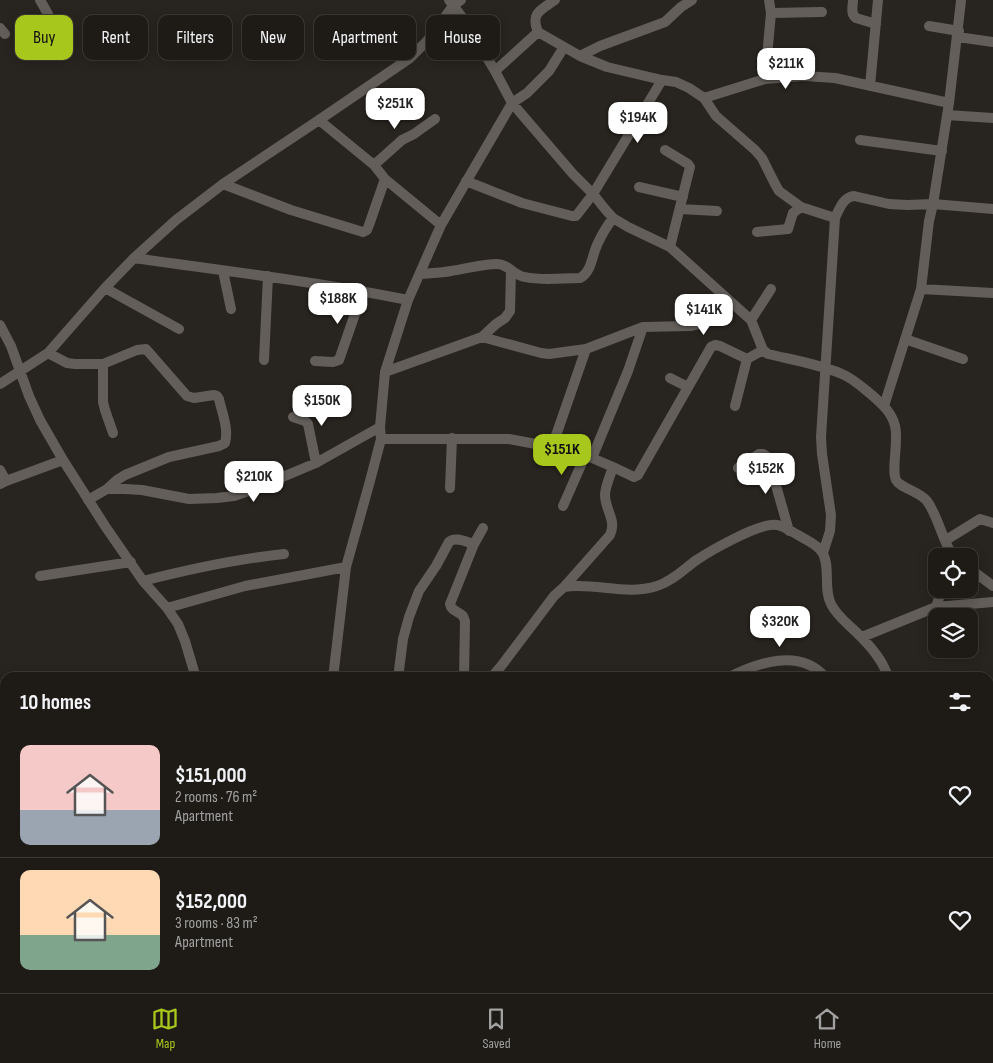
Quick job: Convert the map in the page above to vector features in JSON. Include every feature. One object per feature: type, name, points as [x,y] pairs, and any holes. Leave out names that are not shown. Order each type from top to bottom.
[{"type":"street","points":[[40,0],[48,14]]},
{"type":"street","points":[[555,0],[536,16],[534,23],[538,32],[580,56],[607,67],[676,82],[689,88],[704,98],[716,116],[762,158],[779,191],[801,207],[835,218]]},
{"type":"street","points":[[580,56],[600,46],[664,22],[679,3],[692,0]]},
{"type":"street","points":[[765,79],[770,13],[769,0]]},
{"type":"street","points":[[853,0],[853,16],[876,24]]},
{"type":"street","points":[[870,86],[878,0]]},
{"type":"street","points":[[884,406],[921,288],[928,221],[933,204],[948,115],[962,1]]},
{"type":"street","points":[[0,384],[48,353],[105,288],[134,258],[176,220],[223,184],[410,58],[427,41],[455,2],[512,102],[613,218],[670,248],[751,320],[763,350],[768,354],[843,374],[884,406],[893,419],[896,429],[896,481],[918,493],[926,500],[935,515],[949,548]]},
{"type":"street","points":[[770,13],[822,12]]},
{"type":"street","points":[[929,26],[993,42]]},
{"type":"street","points":[[495,71],[538,32]]},
{"type":"street","points":[[334,672],[346,567],[381,439],[380,427],[386,372],[408,300],[440,225],[512,102],[527,93],[549,71],[564,47]]},
{"type":"street","points":[[704,98],[765,79],[804,76],[835,78],[949,103]]},
{"type":"street","points":[[466,180],[522,203],[576,216],[593,194],[662,80]]},
{"type":"street","points":[[948,115],[993,118]]},
{"type":"street","points":[[374,165],[402,140],[435,119]]},
{"type":"street","points":[[319,120],[374,165],[386,179],[440,225]]},
{"type":"street","points":[[860,140],[942,152]]},
{"type":"street","points":[[665,150],[690,167],[670,248]]},
{"type":"street","points":[[223,184],[291,210],[363,232],[367,230],[386,179]]},
{"type":"street","points":[[639,187],[683,197]]},
{"type":"street","points":[[823,553],[830,531],[831,516],[822,446],[835,218],[849,196],[890,204],[933,204],[993,209]]},
{"type":"street","points":[[757,232],[788,228],[793,213],[801,207]]},
{"type":"street","points":[[680,210],[717,211]]},
{"type":"street","points":[[420,274],[499,264],[506,266],[519,276],[580,278],[587,272],[596,245],[613,218]]},
{"type":"street","points":[[134,258],[268,276],[408,300]]},
{"type":"street","points":[[386,372],[482,337],[509,315],[511,270]]},
{"type":"street","points":[[223,271],[230,309]]},
{"type":"street","points":[[264,360],[268,276]]},
{"type":"street","points":[[105,288],[179,329]]},
{"type":"street","points":[[921,288],[993,293]]},
{"type":"street","points":[[751,320],[771,289]]},
{"type":"street","points":[[316,362],[339,360],[363,291]]},
{"type":"street","points":[[482,337],[549,354],[586,349],[644,327],[690,326],[699,324],[708,320],[727,300]]},
{"type":"street","points":[[0,324],[21,370],[36,412],[63,460],[105,526],[143,581],[167,608],[178,624],[194,672]]},
{"type":"street","points":[[563,506],[628,371],[644,327]]},
{"type":"street","points":[[905,339],[963,359]]},
{"type":"street","points":[[381,439],[452,438],[509,440],[552,447],[588,457],[634,477],[638,475],[711,347],[715,345],[720,346],[747,360]]},
{"type":"street","points":[[48,353],[68,363],[103,364],[146,348],[187,396],[194,398],[214,395],[219,399],[227,438],[225,442],[219,446],[177,454],[160,460],[125,475],[107,489],[88,500]]},
{"type":"street","points":[[552,447],[586,349]]},
{"type":"street","points":[[734,406],[747,360],[763,350]]},
{"type":"street","points":[[103,364],[103,402],[114,433]]},
{"type":"street","points":[[670,378],[688,387]]},
{"type":"street","points":[[293,417],[308,424],[316,464]]},
{"type":"street","points":[[107,489],[142,490],[189,499],[234,496],[316,464],[380,427]]},
{"type":"street","points":[[450,488],[452,438]]},
{"type":"street","points":[[738,468],[759,454],[766,456],[769,460],[789,531]]},
{"type":"street","points":[[0,470],[3,483],[63,460]]},
{"type":"street","points":[[496,672],[554,596],[610,536],[613,524],[605,493],[613,468]]},
{"type":"street","points":[[946,540],[980,519],[993,523]]},
{"type":"street","points":[[564,587],[575,585],[626,591],[659,586],[696,560],[744,534],[763,527],[778,525],[816,545],[823,553],[829,601],[834,610],[862,637],[880,660],[886,672]]},
{"type":"street","points":[[464,672],[463,616],[453,610],[450,604],[474,544],[484,528]]},
{"type":"street","points":[[399,672],[403,639],[419,591],[449,542],[455,539],[474,544]]},
{"type":"street","points":[[143,581],[196,568],[284,554]]},
{"type":"street","points":[[40,576],[131,562]]},
{"type":"street","points":[[167,608],[245,586],[346,567]]},
{"type":"street","points":[[978,575],[993,586]]},
{"type":"street","points":[[936,607],[939,598]]},
{"type":"street","points":[[862,637],[936,607],[993,602]]},
{"type":"street","points":[[741,672],[776,660],[793,660],[811,666],[820,672]]}]
